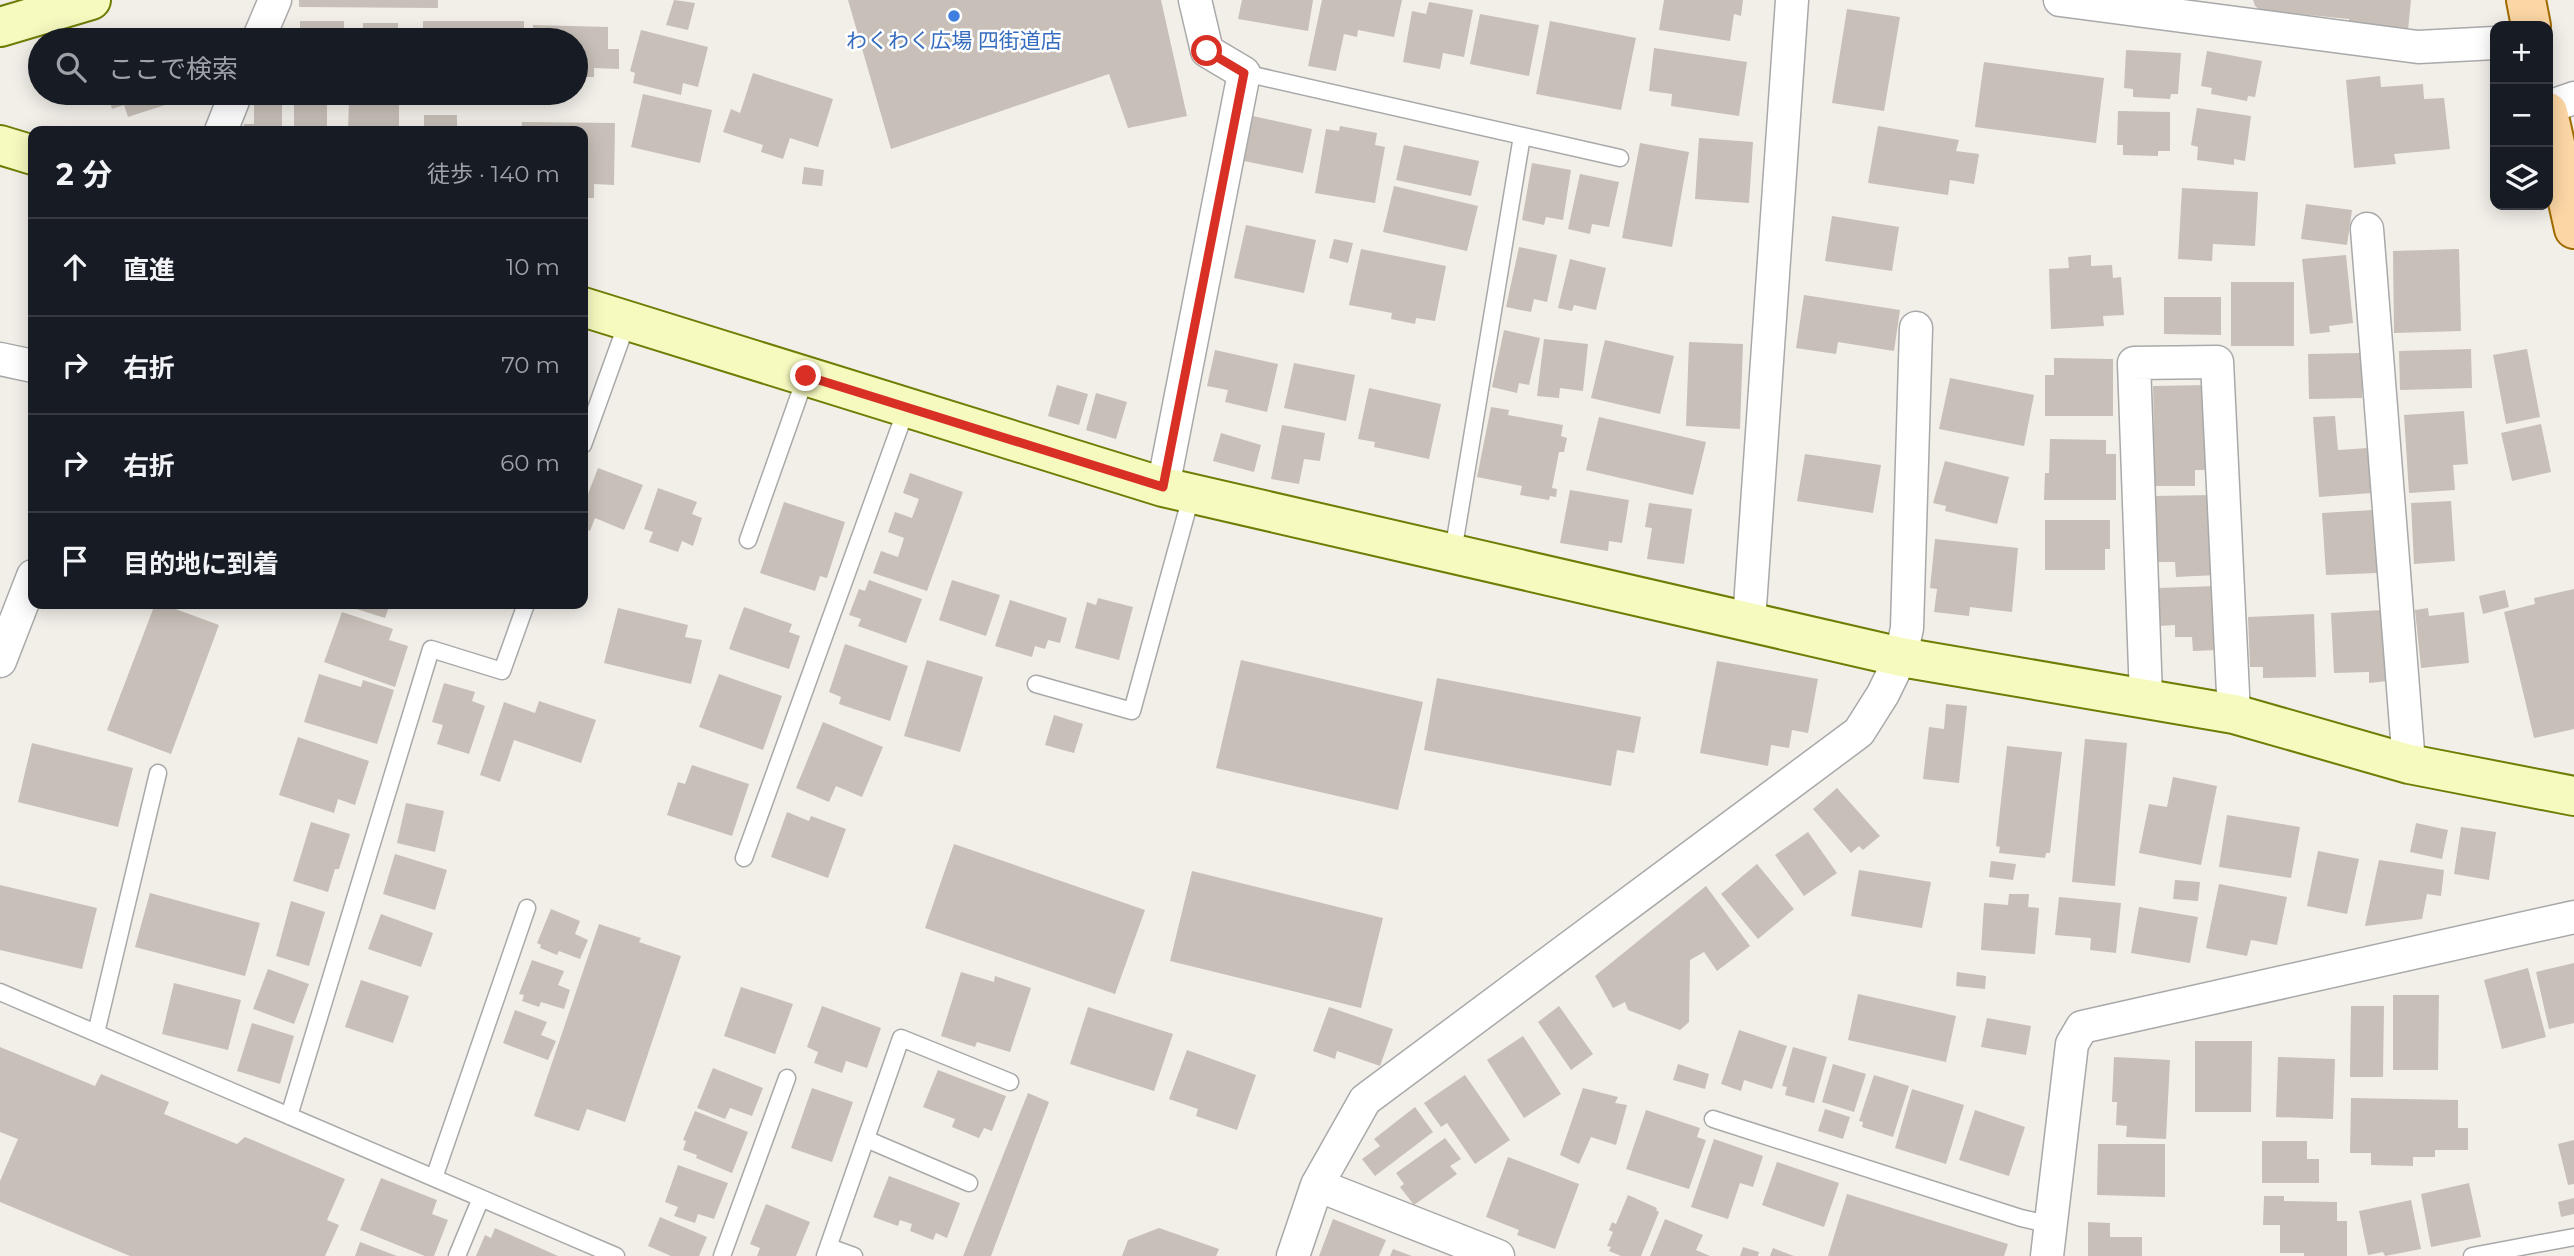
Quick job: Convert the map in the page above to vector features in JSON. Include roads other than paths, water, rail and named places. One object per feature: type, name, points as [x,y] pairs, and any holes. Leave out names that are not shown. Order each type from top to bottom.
[{"type":"main road","points":[[2526,0],[2530,21]]},
{"type":"main road","points":[[2553,132],[2574,229]]},
{"type":"street","points":[[0,27],[91,0]]},
{"type":"street","points":[[263,28],[275,0]]},
{"type":"street","points":[[1178,490],[1244,73],[1207,51],[1195,0]]},
{"type":"street","points":[[1749,621],[1792,0]]},
{"type":"street","points":[[2060,0],[2418,47],[2490,43]]},
{"type":"street","points":[[2553,107],[2574,98]]},
{"type":"street","points":[[223,126],[231,105]]},
{"type":"street","points":[[0,145],[28,153]]},
{"type":"street","points":[[2367,229],[2409,764]]},
{"type":"street","points":[[588,308],[1178,490],[1901,657],[2234,714],[2409,764],[2574,796]]},
{"type":"street","points":[[1293,1256],[1317,1185],[1365,1100],[1859,732],[1883,694],[1901,657],[1906,628],[1916,328]]},
{"type":"street","points":[[0,359],[28,365]]},
{"type":"street","points":[[2146,697],[2134,363],[2217,362],[2234,714]]},
{"type":"street","points":[[0,661],[8,618],[28,584]]},
{"type":"street","points":[[2048,1256],[2072,1044],[2082,1027],[2574,917]]},
{"type":"street","points":[[1317,1185],[1498,1256]]},
{"type":"lane","points":[[1244,73],[1620,158]]},
{"type":"lane","points":[[1453,552],[1522,136]]},
{"type":"lane","points":[[588,431],[628,320]]},
{"type":"lane","points":[[748,540],[806,376]]},
{"type":"lane","points":[[744,858],[907,407]]},
{"type":"lane","points":[[1036,684],[1132,710],[1178,490]]},
{"type":"lane","points":[[289,1116],[431,649],[502,671],[524,609]]},
{"type":"lane","points":[[96,1033],[158,773]]},
{"type":"lane","points":[[434,1178],[527,908]]},
{"type":"lane","points":[[0,992],[616,1256]]},
{"type":"lane","points":[[854,1256],[827,1251],[901,1038],[1010,1082]]},
{"type":"lane","points":[[722,1256],[787,1078]]},
{"type":"lane","points":[[1713,1119],[2021,1218],[2051,1225]]},
{"type":"lane","points":[[866,1139],[969,1182]]},
{"type":"lane","points":[[457,1256],[481,1198]]},
{"type":"lane","points":[[2472,1256],[2574,1237]]},
{"type":"place","name":"わくわく広場 四街道店","points":[[954,16]]}]
